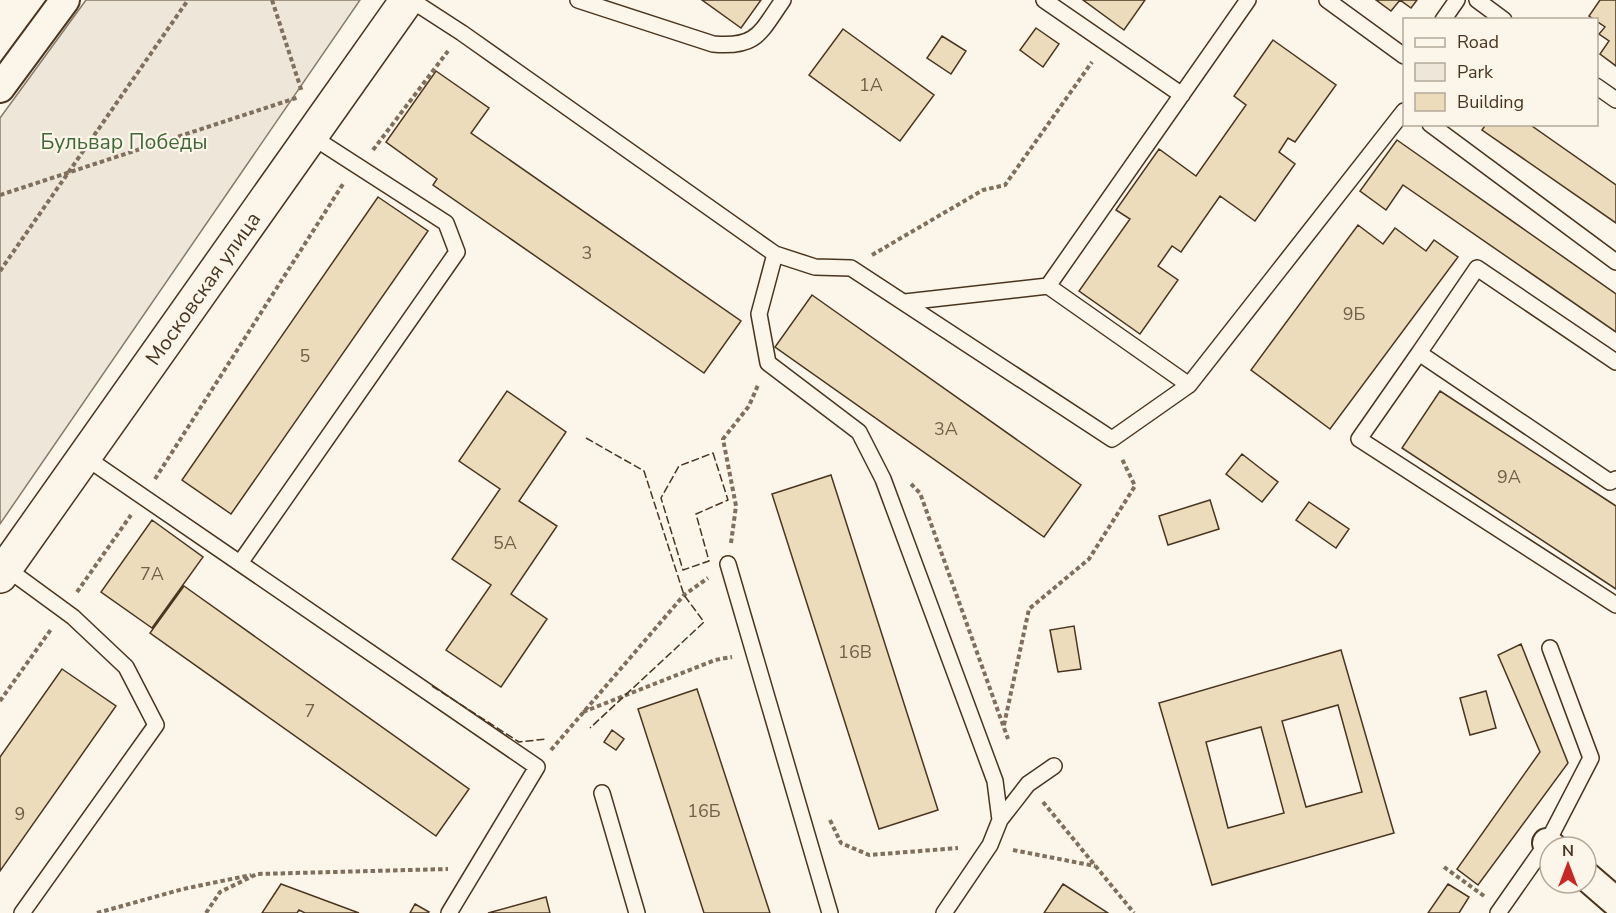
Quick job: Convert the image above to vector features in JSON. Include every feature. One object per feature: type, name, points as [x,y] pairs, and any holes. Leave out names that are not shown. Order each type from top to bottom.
[{"type":"street","points":[[0,88],[65,0]]},
{"type":"street","name":"Московская улица","points":[[3,572],[409,0]]},
{"type":"street","points":[[1598,886],[1616,902]]},
{"type":"lane","points":[[409,0],[462,33],[775,254],[815,267],[851,267],[1112,439],[1190,385],[1403,112]]},
{"type":"lane","points":[[578,0],[713,44],[736,46],[757,37],[783,0]]},
{"type":"lane","points":[[1044,0],[1182,95]]},
{"type":"lane","points":[[1048,286],[1248,0]]},
{"type":"lane","points":[[1327,0],[1403,55]]},
{"type":"lane","points":[[1444,18],[1457,0]]},
{"type":"lane","points":[[1477,0],[1501,18]]},
{"type":"lane","points":[[1598,87],[1616,100]]},
{"type":"lane","points":[[1433,126],[1616,262]]},
{"type":"lane","points":[[240,563],[457,252],[446,223],[311,136]]},
{"type":"lane","points":[[775,254],[759,314],[768,363],[859,432],[883,479],[995,782],[1000,820]]},
{"type":"lane","points":[[1616,362],[1477,268],[1359,439],[1616,605]]},
{"type":"lane","points":[[905,302],[1048,286],[1190,385]]},
{"type":"lane","points":[[1419,353],[1610,482],[1616,479]]},
{"type":"lane","points":[[85,457],[537,767],[449,913]]},
{"type":"lane","points":[[728,564],[830,913]]},
{"type":"lane","points":[[3,572],[64,611],[126,667],[156,724],[22,913]]},
{"type":"lane","points":[[1550,648],[1591,758],[1555,835]]},
{"type":"lane","points":[[944,913],[990,845],[1000,820],[1028,784],[1053,766]]},
{"type":"lane","points":[[602,793],[637,913]]},
{"type":"lane","points":[[1500,911],[1538,861]]},
{"type":"path","points":[[0,271],[188,0]]},
{"type":"path","points":[[0,195],[303,95],[272,0]]},
{"type":"path","points":[[0,701],[144,497],[354,165],[378,147],[462,33]]},
{"type":"path","points":[[851,267],[983,190],[1005,185],[1105,44]]},
{"type":"path","points":[[537,767],[684,595],[728,564],[736,506],[723,439],[749,406],[768,363]]},
{"type":"path","points":[[1003,726],[1029,609],[1089,559],[1135,486],[1112,439]]},
{"type":"path","points":[[905,478],[920,493],[1017,771],[1134,913]]},
{"type":"path","points":[[583,712],[715,660],[744,655],[759,671]]},
{"type":"path","points":[[825,811],[840,843],[869,855],[990,845],[1095,866]]},
{"type":"path","points":[[1443,867],[1500,911]]},
{"type":"path","points":[[97,913],[183,890],[257,874],[476,868]]},
{"type":"path","points":[[206,913],[220,892],[257,874]]},
{"type":"green space","name":"Бульвар Победы","points":[[86,0],[360,0],[0,524],[0,118]]},
{"type":"building","points":[[702,0],[761,0],[741,28]]},
{"type":"building","points":[[1083,0],[1145,0],[1124,30]]},
{"type":"building","points":[[1376,0],[1400,0],[1391,11]]},
{"type":"building","points":[[1400,0],[1417,0],[1411,8]]},
{"type":"building","points":[[1600,0],[1616,0],[1616,66],[1600,54],[1609,41],[1599,34],[1605,27],[1598,22],[1598,18],[1589,16]]},
{"type":"building","points":[[1036,28],[1059,44],[1043,67],[1020,50]]},
{"type":"building","points":[[843,29],[934,95],[900,141],[809,75]]},
{"type":"building","points":[[942,36],[966,51],[951,74],[927,58]]},
{"type":"building","points":[[1273,40],[1336,85],[1295,142],[1288,138],[1279,152],[1295,164],[1255,221],[1220,196],[1181,252],[1172,246],[1158,266],[1178,280],[1140,334],[1079,291],[1130,219],[1116,210],[1159,149],[1196,176],[1246,105],[1234,96]]},
{"type":"building","points":[[436,71],[489,108],[471,133],[741,321],[704,373],[433,185],[437,179],[386,142]]},
{"type":"building","points":[[1485,126],[1532,126],[1616,185],[1616,223],[1482,130]]},
{"type":"building","points":[[1397,140],[1616,294],[1616,332],[1403,185],[1386,210],[1360,191]]},
{"type":"building","points":[[378,197],[428,231],[231,514],[182,480]]},
{"type":"building","points":[[1358,225],[1383,244],[1395,228],[1426,251],[1434,240],[1458,257],[1330,429],[1251,370]]},
{"type":"building","points":[[812,295],[1081,485],[1044,537],[775,347]]},
{"type":"building","points":[[507,391],[566,432],[519,501],[557,526],[511,594],[547,619],[501,687],[446,650],[491,585],[452,559],[500,489],[459,461]]},
{"type":"building","points":[[1440,391],[1616,506],[1616,589],[1402,448]]},
{"type":"building","points":[[1242,454],[1278,482],[1262,502],[1226,474]]},
{"type":"building","points":[[831,475],[938,810],[879,829],[772,494]]},
{"type":"building","points":[[1210,500],[1219,529],[1168,545],[1159,516]]},
{"type":"building","points":[[1309,502],[1349,529],[1336,548],[1296,520]]},
{"type":"building","points":[[152,520],[203,557],[152,628],[101,592]]},
{"type":"building","points":[[184,586],[469,789],[436,836],[150,633]]},
{"type":"building","points":[[1074,626],[1081,669],[1058,672],[1050,630]]},
{"type":"building","points":[[1521,644],[1568,763],[1478,885],[1457,869],[1540,752],[1498,655]]},
{"type":"building","points":[[1341,650],[1394,833],[1212,885],[1159,703]],"holes":[[[1338,705],[1362,792],[1306,807],[1282,721]],[[1261,727],[1284,813],[1228,828],[1206,742]]]},
{"type":"building","points":[[62,669],[116,706],[0,871],[0,757]]},
{"type":"building","points":[[697,689],[770,913],[704,913],[638,709]]},
{"type":"building","points":[[1486,691],[1496,728],[1470,735],[1460,698]]},
{"type":"building","points":[[612,730],[624,739],[616,750],[604,742]]},
{"type":"building","points":[[281,884],[359,913],[305,913],[299,910],[297,913],[262,913]]},
{"type":"building","points":[[1063,884],[1108,913],[1044,913]]},
{"type":"building","points":[[1448,884],[1469,897],[1459,913],[1428,913]]},
{"type":"building","points":[[546,897],[550,913],[488,913]]},
{"type":"building","points":[[415,904],[429,912],[410,913]]},
{"type":"fence","points":[[586,438],[644,471],[684,595],[704,622],[590,728]]},
{"type":"fence","points":[[713,453],[728,500],[696,514],[709,561],[683,570],[661,498],[679,466],[713,453]]},
{"type":"fence","points":[[432,686],[519,742],[546,739]]}]
